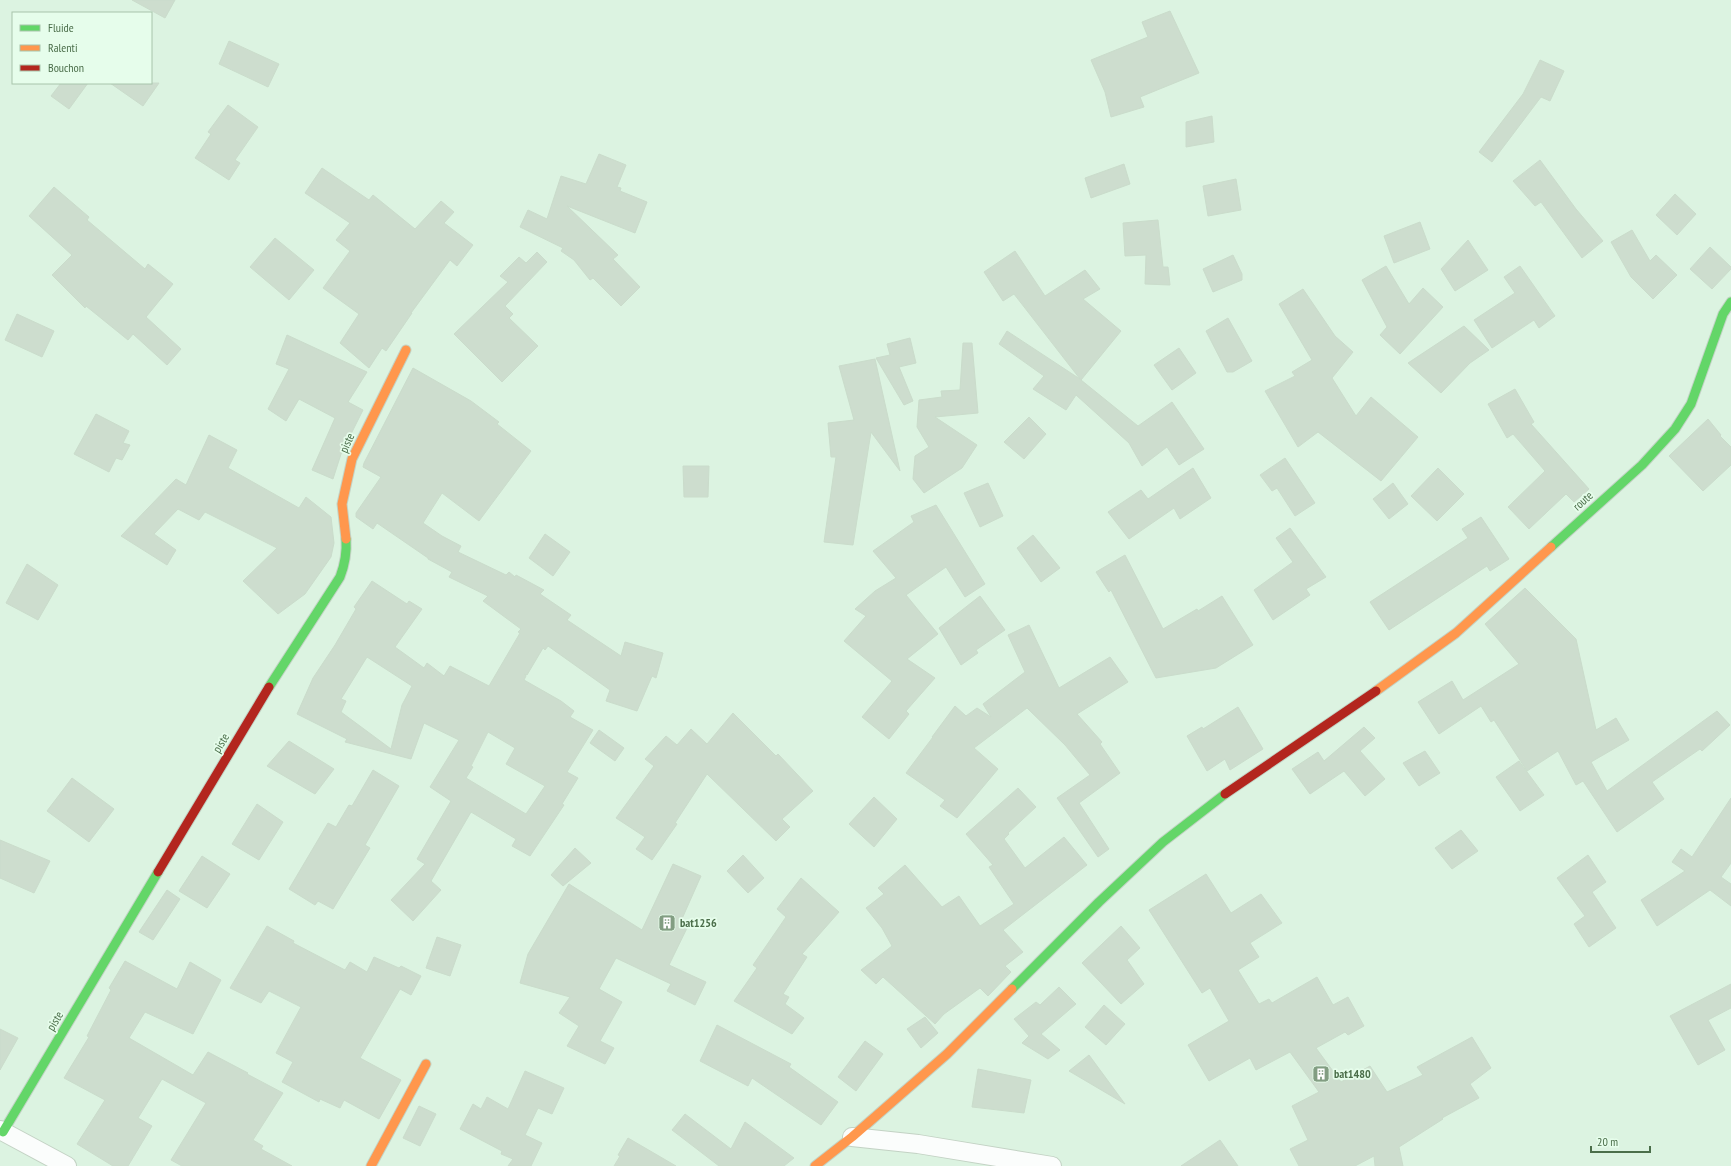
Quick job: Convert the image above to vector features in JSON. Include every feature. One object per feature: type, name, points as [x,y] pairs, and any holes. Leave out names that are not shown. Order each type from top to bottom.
[{"type":"street","name":"route","points":[[816,1166],[852,1137],[947,1054],[1098,902],[1163,842],[1233,788],[1396,677],[1461,628],[1642,465],[1675,429],[1691,404],[1716,331],[1731,302]]},
{"type":"street","name":"piste","points":[[2,1131],[271,683],[340,577],[345,564],[346,551],[342,504],[350,467],[364,433],[406,350]]},
{"type":"street","points":[[371,1166],[426,1064]]},
{"type":"street","points":[[2,1131],[67,1166]]},
{"type":"street","points":[[852,1137],[918,1144],[1052,1166]]},
{"type":"shaded area","points":[[0,0],[1731,0],[1731,1166],[0,1166]]},
{"type":"building","points":[[132,0],[175,0],[165,18]]},
{"type":"building","points":[[1170,11],[1199,73],[1140,97],[1144,107],[1111,117],[1105,92],[1091,60],[1148,37],[1142,22]]},
{"type":"building","points":[[229,41],[279,64],[268,87],[219,64]]},
{"type":"building","points":[[1540,60],[1564,71],[1550,101],[1541,97],[1492,162],[1479,152],[1523,94]]},
{"type":"building","points":[[159,83],[143,106],[111,84]]},
{"type":"building","points":[[60,84],[87,84],[69,109],[51,96]]},
{"type":"building","points":[[228,105],[258,127],[235,160],[240,163],[229,180],[195,158],[211,134],[208,132]]},
{"type":"building","points":[[1212,116],[1214,142],[1186,147],[1186,122]]},
{"type":"building","points":[[599,154],[626,165],[617,187],[621,188],[620,191],[647,202],[635,233],[567,206],[618,255],[613,259],[640,287],[621,306],[593,278],[590,280],[574,260],[561,251],[563,248],[520,227],[528,210],[547,219],[561,176],[586,184]]},
{"type":"building","points":[[1540,160],[1576,209],[1603,241],[1582,258],[1541,202],[1535,206],[1513,181]]},
{"type":"building","points":[[1124,164],[1130,184],[1091,198],[1085,178]]},
{"type":"building","points":[[322,168],[369,200],[373,195],[415,229],[441,201],[454,212],[444,223],[473,245],[457,266],[450,260],[411,313],[386,351],[382,348],[369,368],[340,343],[359,314],[323,288],[350,251],[336,240],[350,223],[305,193]]},
{"type":"building","points":[[1236,179],[1241,210],[1208,216],[1203,186]]},
{"type":"building","points":[[54,187],[89,217],[87,220],[145,269],[148,264],[173,284],[146,317],[181,349],[167,365],[133,334],[128,340],[86,306],[85,308],[52,275],[72,255],[29,216]]},
{"type":"building","points":[[1675,194],[1696,214],[1677,235],[1656,215]]},
{"type":"building","points":[[1158,220],[1163,267],[1168,267],[1170,285],[1145,284],[1146,255],[1125,256],[1123,223]]},
{"type":"building","points":[[1420,222],[1430,249],[1394,263],[1384,236]]},
{"type":"building","points":[[1632,230],[1650,261],[1656,255],[1677,275],[1653,299],[1631,277],[1611,242]]},
{"type":"building","points":[[275,238],[314,270],[289,300],[250,267]]},
{"type":"building","points":[[1468,240],[1488,270],[1455,291],[1441,269]]},
{"type":"building","points":[[1710,247],[1731,267],[1731,269],[1712,289],[1690,269]]},
{"type":"building","points":[[1015,251],[1045,296],[1085,270],[1100,289],[1083,299],[1121,331],[1081,380],[1138,426],[1172,402],[1204,449],[1179,465],[1167,447],[1142,466],[1129,443],[1076,395],[1066,410],[1033,389],[1044,376],[999,344],[1007,331],[1080,379],[1014,294],[1003,301],[984,272]]},
{"type":"building","points":[[537,252],[547,262],[505,306],[513,314],[509,318],[538,346],[502,382],[454,334],[508,282],[500,276],[519,257],[526,263]]},
{"type":"building","points":[[1233,255],[1242,274],[1242,280],[1213,292],[1203,269]]},
{"type":"building","points":[[1386,266],[1409,304],[1423,288],[1443,307],[1400,354],[1380,335],[1387,327],[1362,280]]},
{"type":"building","points":[[1520,266],[1555,316],[1539,328],[1534,320],[1492,348],[1474,320],[1515,293],[1504,277]]},
{"type":"building","points":[[1303,289],[1335,336],[1353,352],[1332,378],[1356,416],[1371,397],[1418,437],[1381,481],[1318,432],[1298,447],[1265,391],[1295,376],[1292,372],[1312,360],[1279,304]]},
{"type":"building","points":[[17,314],[54,331],[42,357],[5,340]]},
{"type":"building","points":[[1228,318],[1252,361],[1233,372],[1227,372],[1206,331]]},
{"type":"building","points":[[1464,326],[1489,350],[1470,363],[1441,393],[1408,363]]},
{"type":"building","points":[[287,335],[367,372],[348,402],[363,410],[341,454],[333,479],[312,470],[335,418],[299,399],[286,421],[268,409],[289,369],[276,364]]},
{"type":"building","points":[[910,338],[916,363],[899,367],[913,401],[904,405],[876,358],[890,355],[887,344]]},
{"type":"building","points":[[963,343],[972,343],[978,413],[935,417],[977,445],[962,468],[924,493],[913,479],[915,456],[929,447],[917,427],[919,400],[942,397],[941,391],[960,390]]},
{"type":"building","points":[[1179,348],[1196,373],[1172,390],[1154,365]]},
{"type":"building","points":[[875,359],[900,471],[871,432],[853,545],[824,542],[836,457],[831,457],[828,423],[854,420],[839,366]]},
{"type":"building","points":[[413,368],[471,401],[499,422],[497,424],[531,451],[479,521],[442,493],[423,523],[442,536],[461,546],[458,552],[506,575],[509,572],[515,577],[516,575],[544,590],[540,594],[571,615],[567,620],[621,656],[625,642],[663,653],[656,678],[652,676],[637,711],[606,701],[610,690],[548,646],[545,650],[543,648],[527,675],[524,674],[526,676],[524,680],[561,701],[574,711],[570,717],[593,730],[567,772],[578,778],[562,804],[564,805],[530,856],[512,846],[516,839],[471,812],[431,881],[441,890],[413,921],[391,900],[425,864],[417,859],[451,801],[430,787],[459,740],[424,723],[411,759],[345,742],[347,739],[297,714],[313,678],[335,645],[356,609],[354,607],[372,581],[407,604],[409,601],[422,609],[395,647],[424,668],[427,663],[444,676],[450,666],[489,686],[521,629],[483,601],[488,596],[449,577],[452,572],[428,559],[377,523],[373,529],[356,517],[356,513],[381,477],[363,467]],"holes":[[[367,657],[412,686],[402,705],[391,749],[341,712],[346,701],[341,699]],[[488,732],[515,748],[506,764],[545,786],[526,814],[466,778],[473,767],[471,766]]]},
{"type":"building","points":[[1515,389],[1534,422],[1531,424],[1589,489],[1574,502],[1566,494],[1529,529],[1508,507],[1545,471],[1513,434],[1507,438],[1488,404]]},
{"type":"building","points":[[96,414],[129,431],[123,443],[130,445],[122,460],[116,458],[109,472],[74,454]]},
{"type":"building","points":[[1029,417],[1046,434],[1024,459],[1004,442]]},
{"type":"building","points":[[1708,419],[1721,435],[1720,436],[1731,447],[1731,465],[1703,491],[1669,456]]},
{"type":"building","points":[[209,435],[237,450],[228,468],[299,508],[306,497],[331,517],[334,543],[331,557],[305,594],[278,614],[243,581],[277,548],[205,512],[199,520],[178,509],[154,534],[176,550],[167,565],[121,536],[176,479],[186,485]]},
{"type":"building","points":[[1285,458],[1315,503],[1295,516],[1277,488],[1272,491],[1260,475]]},
{"type":"building","points":[[683,466],[709,466],[708,497],[684,497]]},
{"type":"building","points":[[1193,468],[1211,498],[1180,519],[1174,508],[1129,539],[1108,512],[1141,490],[1148,499]]},
{"type":"building","points":[[1438,468],[1464,494],[1437,521],[1411,496]]},
{"type":"building","points":[[988,483],[1003,516],[980,527],[964,493]]},
{"type":"building","points":[[1393,483],[1408,504],[1389,519],[1373,499]]},
{"type":"building","points":[[936,505],[985,584],[965,597],[946,567],[906,595],[938,634],[907,659],[935,678],[906,711],[909,714],[889,739],[862,717],[892,681],[844,641],[866,616],[855,609],[875,591],[896,578],[873,551],[914,522],[911,516]]},
{"type":"building","points":[[1481,517],[1509,559],[1490,571],[1487,566],[1389,630],[1370,602],[1468,538],[1462,529]]},
{"type":"building","points":[[1290,528],[1326,577],[1306,589],[1310,595],[1273,620],[1254,590],[1293,562],[1276,538]]},
{"type":"building","points":[[545,534],[570,552],[553,576],[529,558]]},
{"type":"building","points":[[1033,535],[1060,568],[1041,582],[1017,548]]},
{"type":"building","points":[[1125,555],[1163,629],[1197,609],[1198,611],[1222,596],[1253,645],[1216,668],[1156,678],[1111,590],[1109,592],[1096,572]]},
{"type":"building","points":[[27,564],[58,585],[38,620],[6,603]]},
{"type":"building","points":[[1525,588],[1576,639],[1596,730],[1616,718],[1629,740],[1591,762],[1607,791],[1717,711],[1730,725],[1702,751],[1700,749],[1652,782],[1664,799],[1617,832],[1583,781],[1576,785],[1558,751],[1527,771],[1494,720],[1491,722],[1481,706],[1439,734],[1418,702],[1452,681],[1463,700],[1519,664],[1485,624]]},
{"type":"building","points":[[980,596],[1005,630],[976,650],[978,653],[961,665],[939,628]]},
{"type":"building","points":[[1029,625],[1059,688],[1110,657],[1128,682],[1077,714],[1102,742],[1100,744],[1120,773],[1079,803],[1109,849],[1098,857],[1057,798],[1090,775],[1065,745],[1027,708],[974,748],[998,769],[957,818],[940,806],[945,800],[906,773],[955,706],[966,716],[977,708],[991,717],[983,704],[1025,672],[1008,635]]},
{"type":"building","points":[[1238,707],[1263,749],[1230,770],[1225,759],[1207,771],[1187,736],[1202,727],[1203,729]]},
{"type":"building","points":[[733,713],[776,756],[778,754],[813,791],[782,819],[790,827],[776,841],[707,774],[675,823],[677,824],[652,860],[636,849],[645,837],[616,818],[654,766],[645,759],[666,736],[677,745],[691,729],[707,744]]},
{"type":"building","points":[[1364,727],[1375,738],[1360,751],[1385,779],[1365,796],[1344,771],[1310,794],[1292,769],[1318,752],[1324,761]]},
{"type":"building","points":[[599,730],[624,748],[615,761],[590,743]]},
{"type":"building","points":[[289,741],[334,769],[315,794],[267,766]]},
{"type":"building","points":[[1425,751],[1440,773],[1419,786],[1403,763]]},
{"type":"building","points":[[1519,761],[1544,795],[1520,811],[1496,777]]},
{"type":"building","points":[[373,770],[399,786],[365,845],[370,848],[333,909],[318,901],[315,905],[289,889],[328,823],[336,827],[349,805],[352,806]]},
{"type":"building","points":[[72,778],[114,809],[89,842],[47,811]]},
{"type":"building","points":[[1018,788],[1036,807],[1008,833],[1009,834],[1004,839],[1025,868],[1064,837],[1087,865],[1003,930],[1023,952],[1005,966],[1011,972],[988,996],[980,988],[944,1014],[935,1024],[883,977],[876,984],[861,970],[892,946],[882,928],[866,908],[884,894],[878,888],[905,865],[942,907],[959,896],[980,926],[1014,904],[989,867],[993,865],[966,834]]},
{"type":"building","points":[[874,797],[897,819],[874,847],[849,824]]},
{"type":"building","points":[[1731,798],[1731,863],[1721,877],[1731,884],[1731,906],[1710,890],[1657,926],[1641,900],[1685,871],[1672,862],[1681,849],[1692,857]]},
{"type":"building","points":[[257,804],[283,822],[259,860],[232,844]]},
{"type":"building","points":[[1461,830],[1478,851],[1452,869],[1435,848]]},
{"type":"building","points":[[0,840],[50,861],[34,893],[0,878]]},
{"type":"building","points":[[575,848],[591,863],[563,886],[551,875]]},
{"type":"building","points":[[743,855],[764,878],[748,893],[727,871]]},
{"type":"building","points":[[1588,855],[1606,882],[1592,892],[1616,928],[1589,947],[1574,924],[1585,916],[1557,878]]},
{"type":"building","points":[[202,856],[230,874],[207,908],[179,891]]},
{"type":"building","points":[[673,864],[701,876],[681,921],[689,924],[669,965],[706,982],[695,1005],[667,991],[671,984],[616,958],[599,989],[622,1002],[600,1041],[614,1048],[605,1064],[567,1046],[579,1026],[559,1013],[570,997],[520,983],[528,954],[569,884],[642,930]]},
{"type":"building","points":[[1206,874],[1231,913],[1261,894],[1282,923],[1250,943],[1259,957],[1238,970],[1259,1004],[1269,999],[1272,1003],[1317,977],[1333,1005],[1348,997],[1364,1026],[1348,1035],[1345,1032],[1316,1048],[1341,1082],[1370,1066],[1387,1092],[1423,1075],[1417,1067],[1472,1037],[1491,1068],[1470,1084],[1479,1098],[1442,1118],[1443,1119],[1399,1147],[1403,1166],[1375,1166],[1374,1156],[1355,1166],[1299,1166],[1290,1149],[1308,1140],[1292,1106],[1319,1092],[1290,1052],[1256,1070],[1250,1058],[1209,1081],[1188,1045],[1229,1021],[1210,988],[1202,993],[1149,910]]},
{"type":"building","points":[[801,878],[839,912],[802,954],[807,957],[783,994],[789,997],[785,1004],[804,1018],[792,1034],[734,1001],[757,968],[753,965],[786,917],[777,909]]},
{"type":"building","points":[[167,890],[180,899],[153,940],[139,932]]},
{"type":"building","points":[[267,926],[294,941],[293,943],[345,970],[350,962],[367,972],[374,957],[399,968],[401,966],[421,976],[411,995],[400,989],[360,1058],[401,1080],[379,1119],[344,1100],[340,1108],[320,1099],[319,1102],[282,1082],[293,1062],[276,1053],[301,1007],[269,991],[261,1003],[230,988]]},
{"type":"building","points":[[1121,926],[1140,948],[1127,960],[1144,984],[1121,1004],[1082,963]]},
{"type":"building","points":[[437,937],[461,945],[450,976],[426,968]]},
{"type":"building","points":[[125,961],[177,989],[190,962],[221,980],[193,1034],[145,1012],[129,1038],[193,1075],[208,1052],[283,1093],[253,1140],[263,1146],[261,1149],[292,1166],[182,1166],[171,1160],[206,1103],[162,1079],[138,1118],[152,1126],[128,1166],[113,1166],[77,1144],[105,1100],[64,1078],[89,1037],[87,1036],[111,990],[109,988]]},
{"type":"building","points":[[1731,984],[1731,1008],[1708,1020],[1725,1050],[1698,1065],[1670,1016]]},
{"type":"building","points":[[1059,987],[1076,1004],[1041,1034],[1060,1050],[1048,1059],[1022,1043],[1029,1036],[1014,1019],[1036,1002],[1040,1005]]},
{"type":"building","points":[[1104,1005],[1125,1024],[1106,1045],[1085,1027]]},
{"type":"building","points":[[925,1017],[938,1033],[921,1048],[907,1029]]},
{"type":"building","points":[[717,1025],[791,1064],[789,1067],[838,1102],[821,1125],[752,1078],[748,1086],[700,1061]]},
{"type":"building","points":[[0,1029],[18,1038],[0,1070]]},
{"type":"building","points":[[865,1041],[883,1054],[856,1091],[838,1077]]},
{"type":"building","points":[[1089,1055],[1125,1104],[1069,1071]]},
{"type":"building","points":[[978,1069],[1031,1080],[1024,1113],[972,1107]]},
{"type":"building","points":[[525,1071],[564,1088],[552,1114],[538,1108],[525,1135],[542,1143],[531,1166],[508,1166],[513,1159],[501,1154],[502,1151],[460,1129],[473,1104],[481,1109],[487,1097],[508,1109]]},
{"type":"building","points":[[419,1106],[436,1114],[420,1146],[403,1138]]},
{"type":"building","points":[[685,1114],[731,1149],[745,1122],[794,1158],[784,1166],[719,1166],[672,1130]]},
{"type":"building","points":[[628,1138],[676,1166],[614,1166],[620,1156],[618,1155]]},
{"type":"building","points":[[1220,1140],[1238,1166],[1181,1166]]},
{"type":"traffic: fast","points":[[1551,547],[1642,465],[1675,429],[1691,404],[1723,314],[1731,302]]},
{"type":"traffic: fast","points":[[269,687],[340,577],[345,558],[346,539]]},
{"type":"traffic: fast","points":[[1012,989],[1099,902],[1163,842],[1225,794]]},
{"type":"traffic: fast","points":[[3,1132],[158,872]]},
{"type":"traffic: slow","points":[[346,539],[342,504],[352,459],[406,350]]},
{"type":"traffic: slow","points":[[1376,691],[1456,633],[1551,547]]},
{"type":"traffic: slow","points":[[815,1166],[852,1137],[947,1054],[1012,989]]},
{"type":"traffic: slow","points":[[371,1166],[426,1064]]},
{"type":"traffic: jam","points":[[158,872],[269,687]]},
{"type":"traffic: jam","points":[[1225,794],[1376,691]]},
{"type":"place","name":"bat1256","points":[[667,923]]},
{"type":"place","name":"bat1480","points":[[1321,1074]]}]
